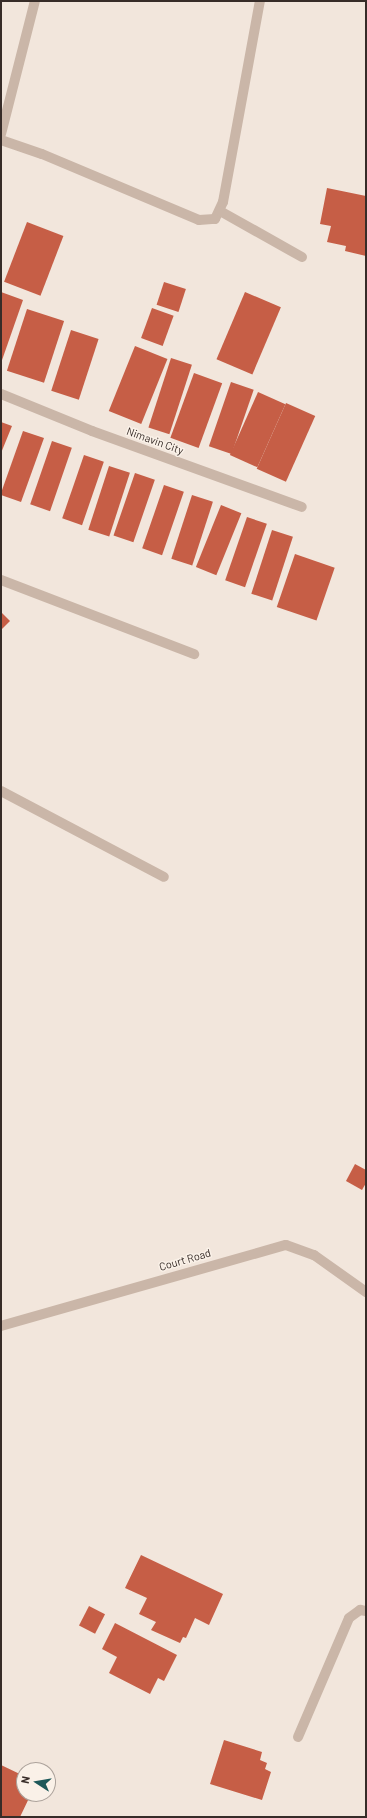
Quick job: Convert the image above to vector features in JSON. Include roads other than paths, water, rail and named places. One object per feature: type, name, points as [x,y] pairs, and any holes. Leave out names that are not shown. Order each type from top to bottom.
[{"type":"street","points":[[1,134],[35,1]]},
{"type":"street","points":[[1,140],[42,154],[199,220],[215,219],[220,212],[260,1]]},
{"type":"street","points":[[220,212],[302,257]]},
{"type":"street","name":"Nimavin City","points":[[1,394],[92,431],[302,507]]},
{"type":"street","points":[[1,580],[194,654]]},
{"type":"street","points":[[1,791],[164,876]]},
{"type":"street","name":"Court Road","points":[[1,1326],[286,1245],[314,1255],[366,1292]]},
{"type":"street","points":[[298,1737],[349,1618],[360,1610],[366,1611]]}]
